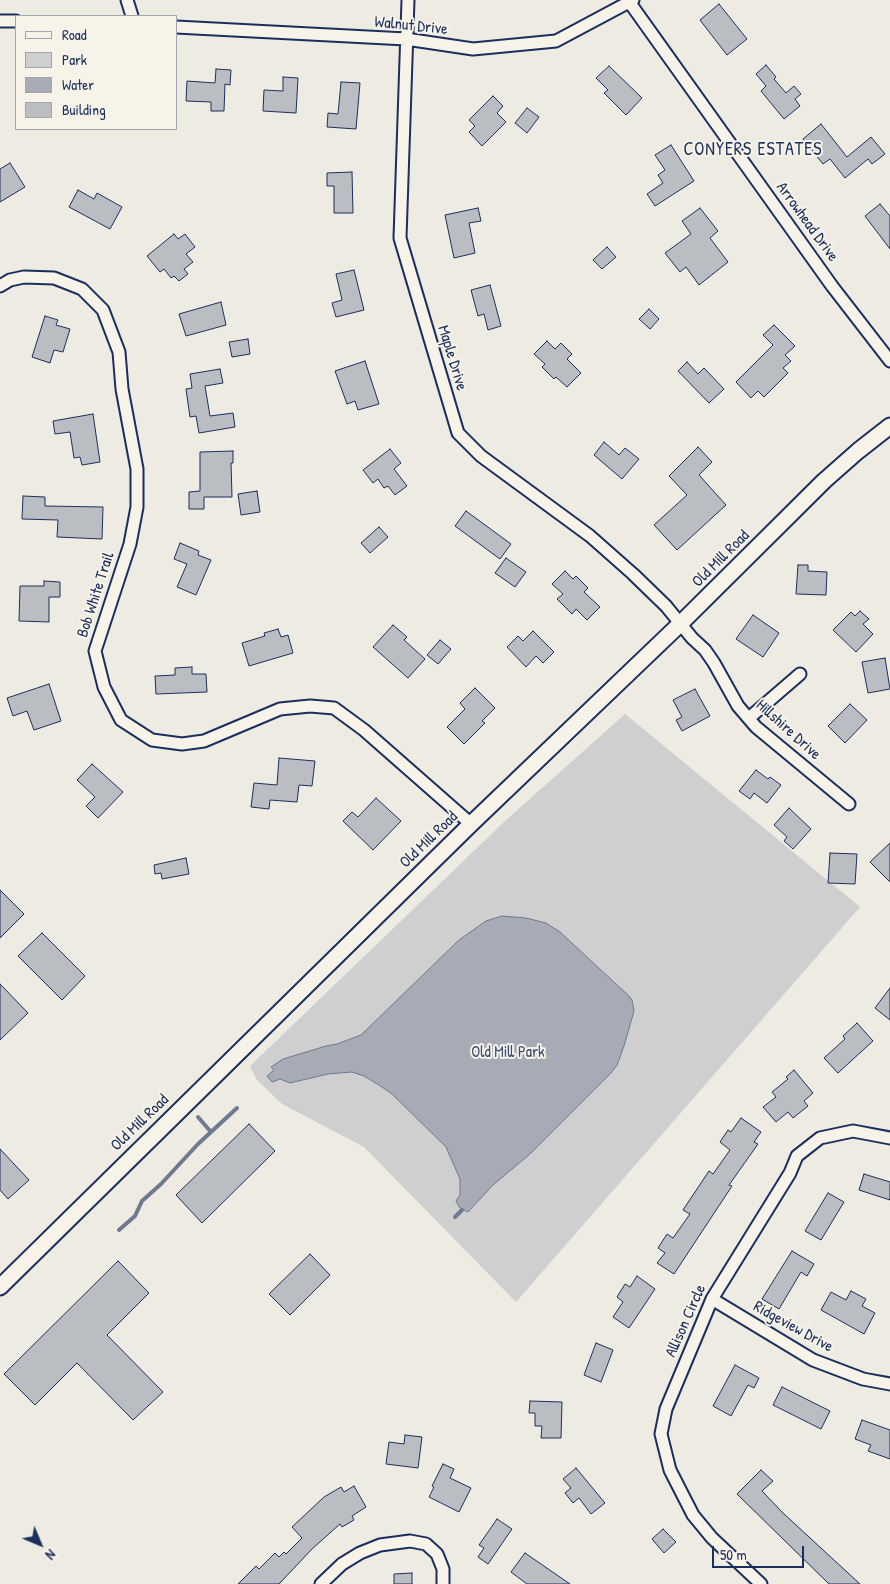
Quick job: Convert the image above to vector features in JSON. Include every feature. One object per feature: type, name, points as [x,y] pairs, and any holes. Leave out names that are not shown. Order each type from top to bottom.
[{"type":"street","points":[[127,0],[132,15]]},
{"type":"street","name":"Maple Drive","points":[[408,0],[400,238],[458,432],[481,456],[609,552],[666,606],[680,624]]},
{"type":"street","name":"Walnut Drive","points":[[178,27],[406,39],[473,50],[556,41],[631,1]]},
{"type":"street","name":"Arrowhead Drive","points":[[631,1],[832,286],[890,361]]},
{"type":"street","points":[[0,21],[15,21]]},
{"type":"street","name":"Bob White Trail","points":[[0,286],[10,280],[24,277],[54,278],[82,289],[103,310],[119,352],[122,389],[137,469],[137,507],[130,544],[95,651],[104,687],[121,720],[152,740],[182,744],[204,741],[280,709],[310,706],[334,708],[364,730],[471,824]]},
{"type":"street","name":"Old Mill Road","points":[[0,1287],[471,824],[680,624],[824,481],[890,426]]},
{"type":"street","name":"Hillshire Drive","points":[[680,624],[714,663],[738,706],[756,727],[849,804]]},
{"type":"street","points":[[749,718],[800,674]]},
{"type":"street","name":"Allison Circle","points":[[760,1584],[712,1538],[693,1515],[670,1470],[661,1434],[666,1409],[712,1299],[790,1173],[797,1156],[820,1138],[853,1131],[890,1138]]},
{"type":"street","name":"Ridgeview Drive","points":[[712,1299],[813,1360],[863,1379],[890,1384]]},
{"type":"street","points":[[321,1584],[342,1564],[360,1553],[380,1545],[410,1541],[426,1544],[437,1554],[443,1568],[443,1584]]},
{"type":"green space","name":"Old Mill Park","points":[[625,714],[860,907],[516,1302],[364,1147],[282,1104],[257,1080],[250,1066],[504,822]]},
{"type":"water","points":[[502,916],[526,918],[546,923],[560,932],[628,995],[632,1000],[634,1011],[617,1065],[611,1073],[530,1154],[493,1185],[468,1212],[460,1208],[456,1201],[460,1195],[460,1179],[446,1147],[392,1094],[379,1085],[364,1076],[352,1072],[328,1074],[290,1083],[280,1079],[272,1082],[267,1076],[274,1070],[271,1067],[283,1059],[337,1044],[361,1035],[459,940],[486,921]]},
{"type":"building","points":[[719,4],[747,39],[727,55],[700,20]]},
{"type":"building","points":[[766,65],[776,77],[774,79],[786,93],[794,86],[801,94],[795,99],[800,106],[784,119],[761,91],[766,86],[756,74]]},
{"type":"building","points":[[609,66],[642,98],[626,115],[604,93],[608,90],[596,78]]},
{"type":"building","points":[[216,69],[231,70],[230,85],[225,84],[224,111],[211,111],[211,102],[186,101],[187,81],[215,83]]},
{"type":"building","points":[[283,77],[298,78],[296,113],[263,111],[264,90],[283,91]]},
{"type":"building","points":[[341,82],[360,83],[356,129],[327,127],[328,113],[338,114]]},
{"type":"building","points":[[493,96],[503,106],[497,113],[506,122],[482,146],[469,132],[475,126],[469,120]]},
{"type":"building","points":[[527,108],[539,117],[527,133],[515,123]]},
{"type":"building","points":[[821,124],[847,157],[871,137],[885,154],[872,164],[868,159],[845,178],[830,159],[823,164],[803,139]]},
{"type":"building","points":[[671,145],[694,181],[655,206],[647,194],[663,183],[658,175],[665,170],[655,155]]},
{"type":"building","points":[[10,163],[25,187],[0,202],[0,169]]},
{"type":"building","points":[[352,172],[353,213],[334,213],[334,186],[327,186],[327,173]]},
{"type":"building","points":[[78,190],[94,199],[97,193],[122,207],[110,229],[69,207]]},
{"type":"building","points":[[880,204],[890,216],[890,249],[865,216]]},
{"type":"building","points":[[478,208],[481,221],[469,223],[475,253],[454,258],[445,215]]},
{"type":"building","points":[[700,208],[718,231],[710,238],[728,262],[699,285],[686,267],[680,272],[665,253],[691,234],[682,221]]},
{"type":"building","points":[[174,234],[178,239],[185,234],[195,247],[186,254],[193,262],[184,269],[188,274],[179,281],[174,276],[171,278],[164,269],[160,272],[147,256]]},
{"type":"building","points":[[607,247],[616,257],[602,269],[593,260]]},
{"type":"building","points":[[354,270],[364,310],[336,317],[332,303],[342,300],[336,274]]},
{"type":"building","points":[[490,285],[501,326],[488,330],[484,314],[478,316],[471,290]]},
{"type":"building","points":[[221,302],[226,325],[186,336],[179,314]]},
{"type":"building","points":[[649,309],[659,319],[650,329],[639,319]]},
{"type":"building","points":[[45,316],[58,320],[56,325],[70,329],[63,352],[54,350],[50,363],[32,357]]},
{"type":"building","points":[[774,325],[795,346],[785,355],[791,361],[783,368],[788,373],[764,397],[758,391],[751,398],[736,382],[773,345],[763,335]]},
{"type":"building","points":[[248,339],[250,354],[232,357],[229,342]]},
{"type":"building","points":[[547,341],[555,349],[561,343],[572,354],[567,359],[581,373],[567,387],[556,377],[554,379],[542,367],[545,364],[534,354]]},
{"type":"building","points":[[365,361],[379,404],[358,410],[355,401],[347,404],[335,371]]},
{"type":"building","points":[[687,362],[698,374],[704,368],[724,389],[709,403],[678,371]]},
{"type":"building","points":[[220,369],[223,383],[205,386],[210,416],[233,413],[235,427],[199,433],[196,416],[190,417],[186,389],[192,388],[190,374]]},
{"type":"building","points":[[93,414],[100,462],[82,465],[80,457],[74,458],[70,432],[55,434],[53,421]]},
{"type":"building","points":[[604,442],[619,455],[625,448],[639,459],[622,479],[594,455]]},
{"type":"building","points":[[698,447],[712,462],[699,475],[726,505],[677,550],[654,525],[687,495],[669,476]]},
{"type":"building","points":[[390,449],[401,463],[394,469],[407,486],[395,495],[388,486],[384,488],[378,479],[373,483],[363,470]]},
{"type":"building","points":[[233,451],[233,463],[231,463],[232,497],[204,497],[204,509],[189,509],[189,492],[200,491],[200,452]]},
{"type":"building","points":[[257,491],[260,512],[241,515],[238,494]]},
{"type":"building","points":[[23,496],[45,497],[45,506],[103,507],[102,539],[57,537],[58,520],[22,519]]},
{"type":"building","points":[[466,511],[511,544],[500,559],[455,526]]},
{"type":"building","points":[[379,527],[388,537],[370,553],[361,543]]},
{"type":"building","points":[[180,543],[199,551],[198,555],[211,560],[196,595],[177,587],[187,564],[174,559]]},
{"type":"building","points":[[506,558],[526,572],[515,587],[495,573]]},
{"type":"building","points":[[798,565],[808,565],[808,571],[827,572],[826,595],[796,594]]},
{"type":"building","points":[[565,571],[573,579],[576,576],[588,588],[584,592],[600,607],[587,620],[576,609],[572,614],[557,599],[563,594],[552,584]]},
{"type":"building","points":[[44,581],[60,582],[60,597],[49,597],[49,622],[19,621],[20,586],[44,586]]},
{"type":"building","points":[[860,611],[869,619],[863,624],[873,634],[856,652],[833,630],[851,612],[855,616]]},
{"type":"building","points":[[753,615],[779,633],[763,657],[736,639]]},
{"type":"building","points":[[393,625],[407,637],[404,640],[425,659],[408,678],[373,647]]},
{"type":"building","points":[[278,629],[281,637],[288,635],[293,653],[249,666],[242,643],[265,636],[264,633]]},
{"type":"building","points":[[533,631],[554,652],[543,663],[536,656],[526,667],[507,647],[518,636],[523,641]]},
{"type":"building","points":[[440,640],[451,649],[438,664],[427,655]]},
{"type":"building","points":[[885,658],[890,689],[868,693],[862,662]]},
{"type":"building","points":[[192,667],[192,674],[206,674],[207,692],[156,694],[155,676],[175,675],[175,668]]},
{"type":"building","points":[[49,684],[61,721],[34,730],[27,711],[13,716],[7,698]]},
{"type":"building","points":[[475,688],[495,708],[482,721],[485,723],[464,744],[447,727],[465,709],[460,703]]},
{"type":"building","points":[[695,689],[710,716],[682,731],[676,720],[682,717],[673,700]]},
{"type":"building","points":[[850,704],[867,720],[845,743],[828,726]]},
{"type":"building","points":[[279,758],[315,761],[312,786],[299,785],[297,802],[270,800],[269,809],[251,807],[254,783],[277,785]]},
{"type":"building","points":[[92,764],[123,792],[98,818],[86,806],[95,797],[77,780]]},
{"type":"building","points":[[756,770],[768,779],[770,777],[781,785],[767,803],[754,793],[750,799],[739,791]]},
{"type":"building","points":[[376,798],[401,821],[373,850],[343,821],[352,812],[358,817]]},
{"type":"building","points":[[789,808],[811,829],[793,849],[784,841],[787,837],[774,825]]},
{"type":"building","points":[[890,843],[890,882],[870,862]]},
{"type":"building","points":[[830,853],[857,854],[855,884],[828,883]]},
{"type":"building","points":[[186,858],[189,874],[162,879],[161,873],[155,874],[154,865]]},
{"type":"building","points":[[0,890],[24,914],[0,938]]},
{"type":"building","points":[[42,933],[85,976],[62,1000],[18,956]]},
{"type":"building","points":[[0,984],[28,1013],[0,1040]]},
{"type":"building","points":[[890,988],[890,1020],[875,1008]]},
{"type":"building","points":[[857,1023],[873,1041],[838,1073],[824,1058],[845,1039],[843,1036]]},
{"type":"building","points":[[794,1070],[813,1093],[804,1101],[808,1106],[793,1118],[788,1112],[776,1122],[763,1107],[776,1097],[772,1092],[788,1079],[786,1077]]},
{"type":"building","points":[[741,1118],[761,1132],[754,1142],[758,1144],[729,1185],[732,1186],[674,1274],[657,1263],[665,1253],[658,1248],[667,1234],[673,1238],[690,1214],[683,1210],[709,1171],[713,1174],[730,1150],[720,1142],[728,1130],[731,1132]]},
{"type":"building","points":[[249,1124],[275,1151],[202,1223],[176,1195]]},
{"type":"building","points":[[0,1149],[29,1180],[8,1199],[0,1190]]},
{"type":"building","points":[[864,1174],[890,1182],[890,1200],[859,1190]]},
{"type":"building","points":[[828,1193],[844,1202],[821,1240],[805,1231]]},
{"type":"building","points":[[792,1251],[814,1264],[807,1276],[801,1272],[779,1309],[762,1299]]},
{"type":"building","points":[[310,1254],[330,1275],[290,1315],[269,1294]]},
{"type":"building","points":[[118,1261],[149,1293],[107,1335],[163,1392],[133,1420],[77,1363],[35,1405],[4,1374]]},
{"type":"building","points":[[637,1276],[655,1289],[629,1328],[613,1317],[623,1302],[617,1297],[625,1284],[630,1287]]},
{"type":"building","points":[[851,1291],[866,1299],[862,1306],[875,1313],[864,1334],[821,1310],[831,1292],[846,1300]]},
{"type":"building","points":[[596,1343],[613,1350],[601,1382],[584,1375]]},
{"type":"building","points":[[735,1365],[759,1378],[754,1388],[748,1385],[731,1416],[713,1406]]},
{"type":"building","points":[[782,1387],[830,1411],[821,1429],[773,1405]]},
{"type":"building","points":[[530,1401],[562,1402],[561,1438],[541,1438],[542,1426],[535,1426],[535,1413],[529,1413]]},
{"type":"building","points":[[862,1420],[890,1430],[890,1459],[868,1451],[871,1445],[855,1439]]},
{"type":"building","points":[[405,1435],[422,1437],[418,1468],[386,1464],[389,1442],[404,1444]]},
{"type":"building","points":[[443,1464],[454,1469],[450,1478],[471,1488],[459,1512],[429,1497],[434,1487],[432,1486]]},
{"type":"building","points":[[576,1468],[605,1503],[591,1514],[579,1498],[573,1503],[565,1493],[571,1488],[563,1479]]},
{"type":"building","points":[[761,1470],[773,1481],[762,1491],[783,1513],[860,1584],[829,1584],[737,1494]]},
{"type":"building","points":[[354,1486],[366,1507],[352,1516],[354,1520],[342,1527],[340,1524],[312,1549],[279,1584],[238,1584],[256,1566],[259,1569],[275,1553],[279,1557],[284,1552],[286,1554],[302,1538],[292,1527],[324,1497],[341,1487],[344,1492]]},
{"type":"building","points":[[497,1519],[512,1529],[488,1564],[478,1557],[484,1548],[479,1545]]},
{"type":"building","points":[[663,1529],[676,1542],[664,1553],[652,1539]]},
{"type":"building","points":[[525,1553],[570,1584],[527,1584],[511,1572]]},
{"type":"building","points":[[412,1573],[412,1584],[394,1584],[394,1574]]},
{"type":"waterway","points":[[119,1230],[135,1216],[142,1201],[161,1184],[198,1144],[237,1108]]},
{"type":"waterway","points":[[198,1117],[211,1132]]},
{"type":"waterway","points":[[455,1217],[462,1210]]},
{"type":"district","name":"CONYERS ESTATES","points":[[753,150]]}]
